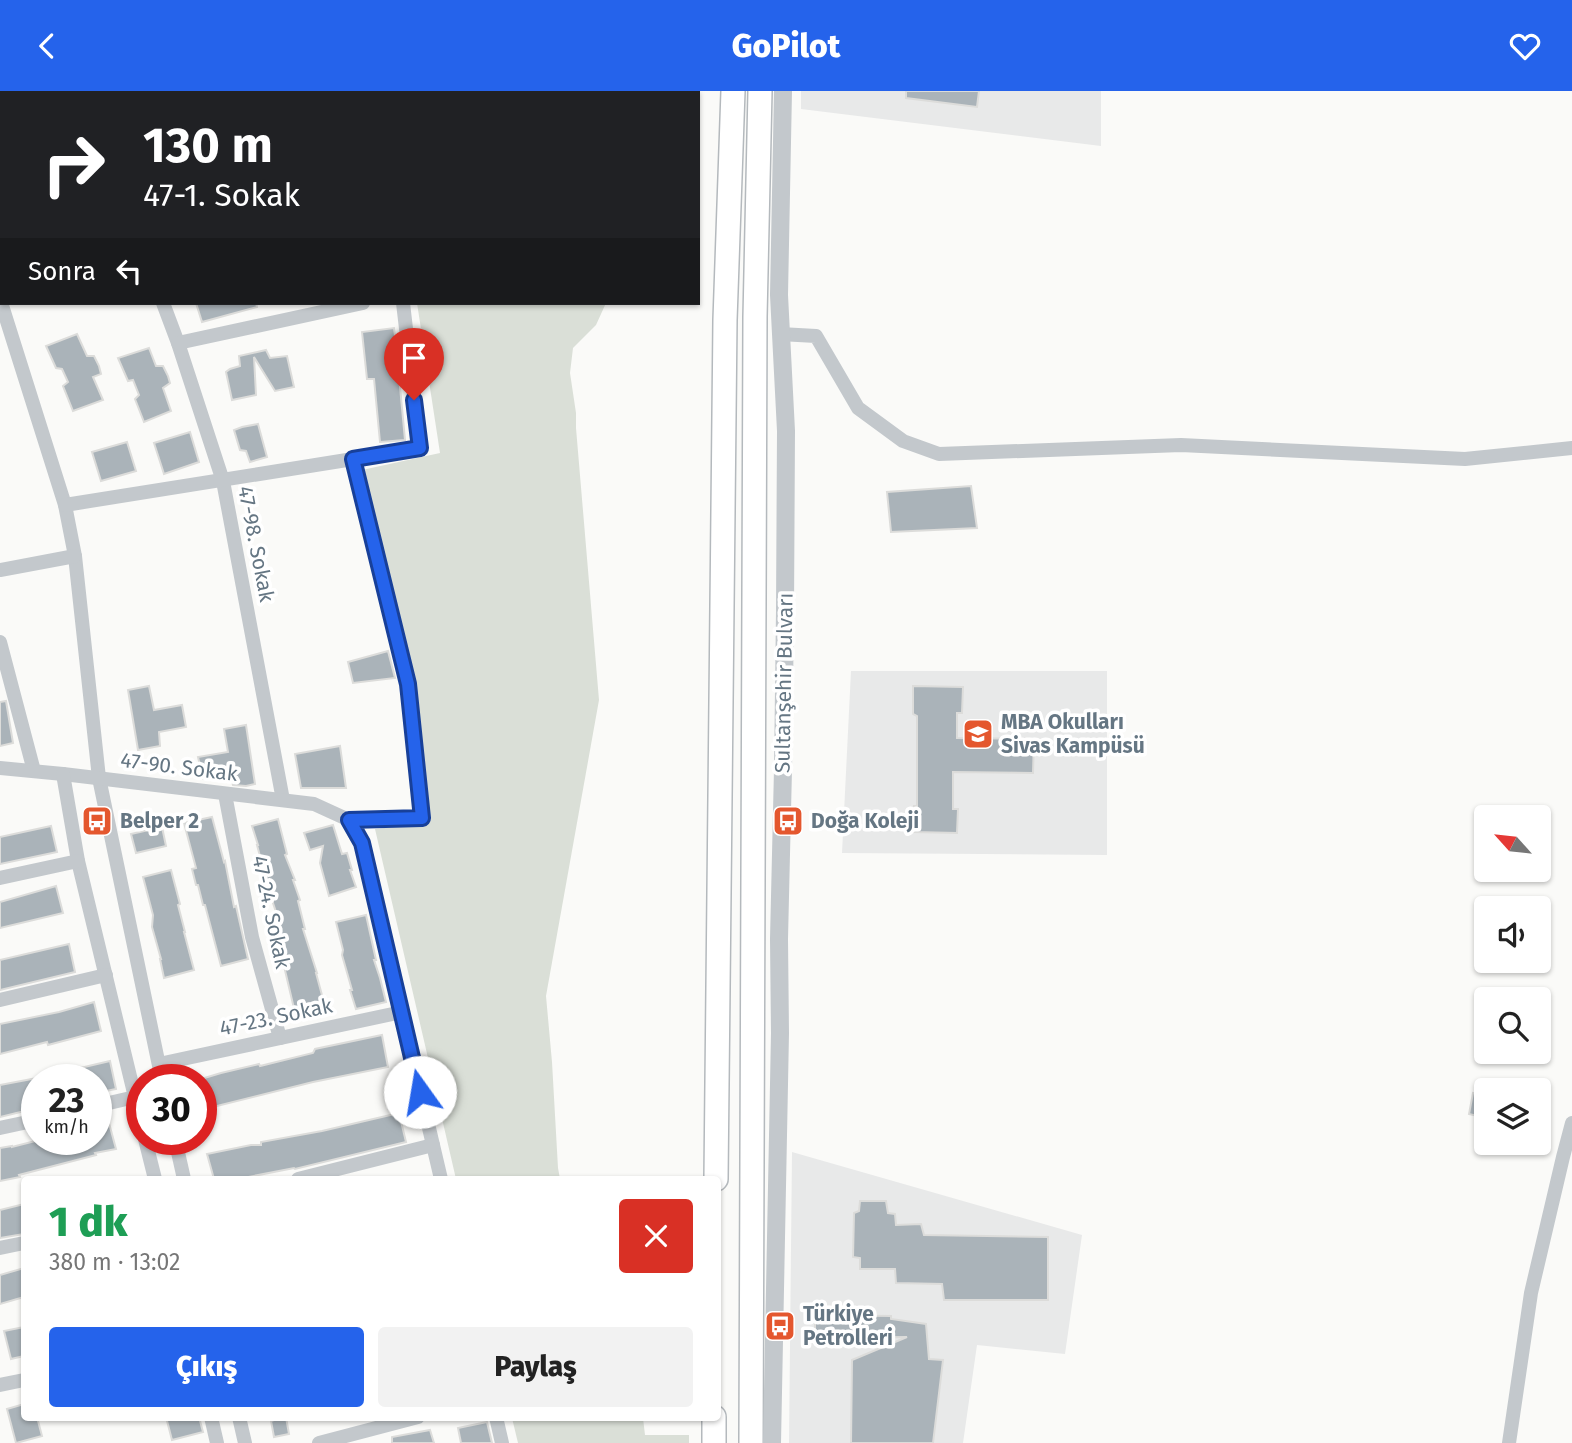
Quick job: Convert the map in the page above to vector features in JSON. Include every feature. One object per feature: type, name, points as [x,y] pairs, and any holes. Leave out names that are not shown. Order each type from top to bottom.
[{"type":"highway","points":[[716,1176],[725,320],[733,91]]},
{"type":"highway","name":"Sultanşehir Bulvarı","points":[[751,1443],[755,317],[760,91]]},
{"type":"highway","points":[[714,1421],[714,1443]]},
{"type":"street","name":"Sultanşehir Bulvarı","points":[[772,1443],[785,624],[786,431],[779,295],[783,91]]},
{"type":"street","points":[[2,305],[65,505],[75,556],[99,778],[159,1064]]},
{"type":"street","name":"47-98. Sokak","points":[[164,305],[223,481],[283,800]]},
{"type":"street","points":[[178,343],[354,305]]},
{"type":"street","points":[[65,505],[420,448],[403,305]]},
{"type":"street","points":[[780,334],[816,336],[858,408],[903,441],[939,454],[1181,445],[1465,460],[1572,449]]},
{"type":"street","points":[[353,459],[408,684],[422,818],[349,820],[362,843],[440,1176]]},
{"type":"street","points":[[0,570],[75,556]]},
{"type":"street","points":[[0,642],[34,771]]},
{"type":"street","name":"47-90. Sokak","points":[[0,768],[314,804],[349,820]]},
{"type":"street","points":[[63,774],[78,861],[127,1064]]},
{"type":"street","name":"47-24. Sokak","points":[[225,794],[252,937],[280,1038]]},
{"type":"street","points":[[0,878],[78,861]]},
{"type":"street","points":[[0,1000],[106,975]]},
{"type":"street","name":"47-23. Sokak","points":[[163,1064],[402,1012]]},
{"type":"street","points":[[0,1128],[21,1123]]},
{"type":"street","points":[[1509,1443],[1531,1293],[1572,1123]]},
{"type":"street","points":[[310,1176],[433,1145]]},
{"type":"street","points":[[149,1155],[154,1176]]},
{"type":"street","points":[[179,1155],[183,1176]]},
{"type":"street","points":[[0,1248],[21,1244]]},
{"type":"street","points":[[0,1385],[21,1381]]},
{"type":"street","points":[[212,1421],[217,1443]]},
{"type":"street","points":[[240,1421],[245,1443]]},
{"type":"street","points":[[319,1443],[371,1436],[408,1421]]},
{"type":"street","points":[[497,1421],[502,1443]]},
{"type":"shaded area","points":[[801,91],[1101,91],[1101,146],[801,109]]},
{"type":"shaded area","points":[[417,305],[605,305],[596,325],[573,348],[570,373],[576,413],[599,700],[546,996],[559,1176],[455,1176],[375,829],[428,823],[416,684],[362,470],[440,453]]},
{"type":"shaded area","name":"MBA Okulları Sivas Kampüsü","points":[[851,671],[1107,671],[1107,855],[842,853]]},
{"type":"shaded area","points":[[792,1152],[1082,1235],[1065,1354],[977,1345],[963,1443],[789,1443]]},
{"type":"shaded area","points":[[513,1421],[643,1421],[645,1435],[689,1435],[689,1443],[518,1443]]},
{"type":"building","points":[[906,91],[979,91],[977,107],[906,98]]},
{"type":"building","points":[[197,305],[256,305],[257,307],[202,322]]},
{"type":"building","points":[[394,328],[405,440],[380,442],[374,379],[367,379],[362,332]]},
{"type":"building","points":[[77,334],[87,356],[94,356],[99,366],[101,374],[93,377],[103,400],[73,411],[63,386],[68,382],[62,369],[56,368],[46,346]]},
{"type":"building","points":[[149,348],[156,366],[163,366],[168,376],[170,383],[163,388],[171,411],[144,422],[135,399],[139,395],[133,380],[128,381],[118,358]]},
{"type":"building","points":[[266,350],[270,358],[287,356],[294,387],[275,391],[254,357],[256,395],[232,400],[226,372],[240,366],[239,356]]},
{"type":"building","points":[[258,424],[267,457],[250,462],[246,451],[240,450],[234,430]]},
{"type":"building","points":[[190,432],[199,462],[164,474],[154,443]]},
{"type":"building","points":[[127,442],[136,471],[101,481],[92,452]]},
{"type":"building","points":[[971,486],[977,528],[891,532],[887,492]]},
{"type":"building","points":[[388,651],[395,678],[353,683],[348,662]]},
{"type":"building","points":[[149,686],[154,710],[182,705],[186,727],[159,732],[160,746],[138,750],[128,690]]},
{"type":"building","points":[[913,686],[963,687],[962,713],[957,713],[957,738],[1034,739],[1033,773],[953,772],[953,809],[958,809],[957,833],[914,832],[914,806],[917,806],[917,716],[913,714]]},
{"type":"building","points":[[6,701],[13,743],[0,746],[0,702]]},
{"type":"building","points":[[246,725],[255,784],[233,785],[230,775],[203,779],[198,757],[228,752],[224,729]]},
{"type":"building","points":[[340,746],[346,788],[301,788],[295,754]]},
{"type":"building","points":[[212,817],[248,959],[221,966],[205,905],[196,885],[192,869],[196,868],[184,823]]},
{"type":"building","points":[[278,819],[287,854],[285,855],[300,900],[303,929],[326,1010],[296,1017],[284,966],[287,960],[276,919],[278,918],[265,879],[264,859],[261,860],[252,826]]},
{"type":"building","points":[[333,825],[342,854],[347,853],[356,887],[329,896],[320,863],[323,846],[310,850],[304,833]]},
{"type":"building","points":[[51,826],[57,852],[0,864],[0,837]]},
{"type":"building","points":[[162,827],[166,846],[136,853],[131,834]]},
{"type":"building","points":[[171,870],[194,970],[164,978],[143,877]]},
{"type":"building","points":[[56,886],[63,913],[0,928],[0,902]]},
{"type":"building","points":[[366,915],[374,960],[386,1002],[356,1009],[336,922]]},
{"type":"building","points":[[69,944],[75,972],[0,990],[0,960]]},
{"type":"building","points":[[94,1002],[101,1031],[0,1054],[0,1024]]},
{"type":"building","points":[[382,1035],[388,1067],[217,1106],[217,1074],[313,1053],[315,1049]]},
{"type":"building","points":[[112,1070],[116,1089],[112,1090]]},
{"type":"building","points":[[21,1081],[21,1112],[0,1117],[0,1085]]},
{"type":"building","points":[[1473,1093],[1474,1115],[1469,1114]]},
{"type":"building","points":[[399,1113],[406,1142],[295,1169],[253,1176],[213,1176],[207,1155],[261,1145],[261,1142]]},
{"type":"building","points":[[112,1134],[116,1149],[112,1150]]},
{"type":"building","points":[[21,1145],[21,1155],[96,1155],[0,1181],[0,1148]]},
{"type":"building","points":[[860,1201],[886,1201],[888,1213],[895,1214],[896,1225],[921,1224],[924,1235],[1048,1237],[1048,1300],[944,1300],[942,1284],[896,1283],[895,1269],[860,1269],[860,1258],[853,1257],[854,1213],[859,1211]]},
{"type":"building","points":[[21,1205],[21,1234],[0,1238],[0,1210]]},
{"type":"building","points":[[21,1269],[21,1298],[0,1304],[0,1275]]},
{"type":"building","points":[[815,1315],[891,1316],[891,1319],[926,1324],[929,1359],[943,1360],[933,1443],[851,1443],[852,1360],[907,1337],[815,1338]]},
{"type":"building","points":[[21,1328],[21,1357],[11,1359],[4,1331]]},
{"type":"building","points":[[21,1405],[21,1421],[38,1421],[42,1436],[16,1443],[7,1409]]},
{"type":"building","points":[[167,1421],[200,1421],[203,1432],[172,1440]]},
{"type":"building","points":[[271,1421],[287,1421],[289,1434],[274,1437]]},
{"type":"building","points":[[487,1422],[492,1443],[461,1443],[458,1428]]},
{"type":"building","points":[[430,1430],[434,1443],[392,1443],[392,1437]]},
{"type":"place","name":"MBA Okulları Sivas Kampüsü","points":[[978,734]]},
{"type":"place","name":"Belper 2","points":[[97,821]]},
{"type":"place","name":"Doğa Koleji","points":[[788,821]]},
{"type":"place","name":"Türkiye Petrolleri","points":[[780,1326]]},
{"type":"route","points":[[414,400],[420,448],[353,459],[408,684],[422,818],[349,820],[362,843],[420,1092]]}]
